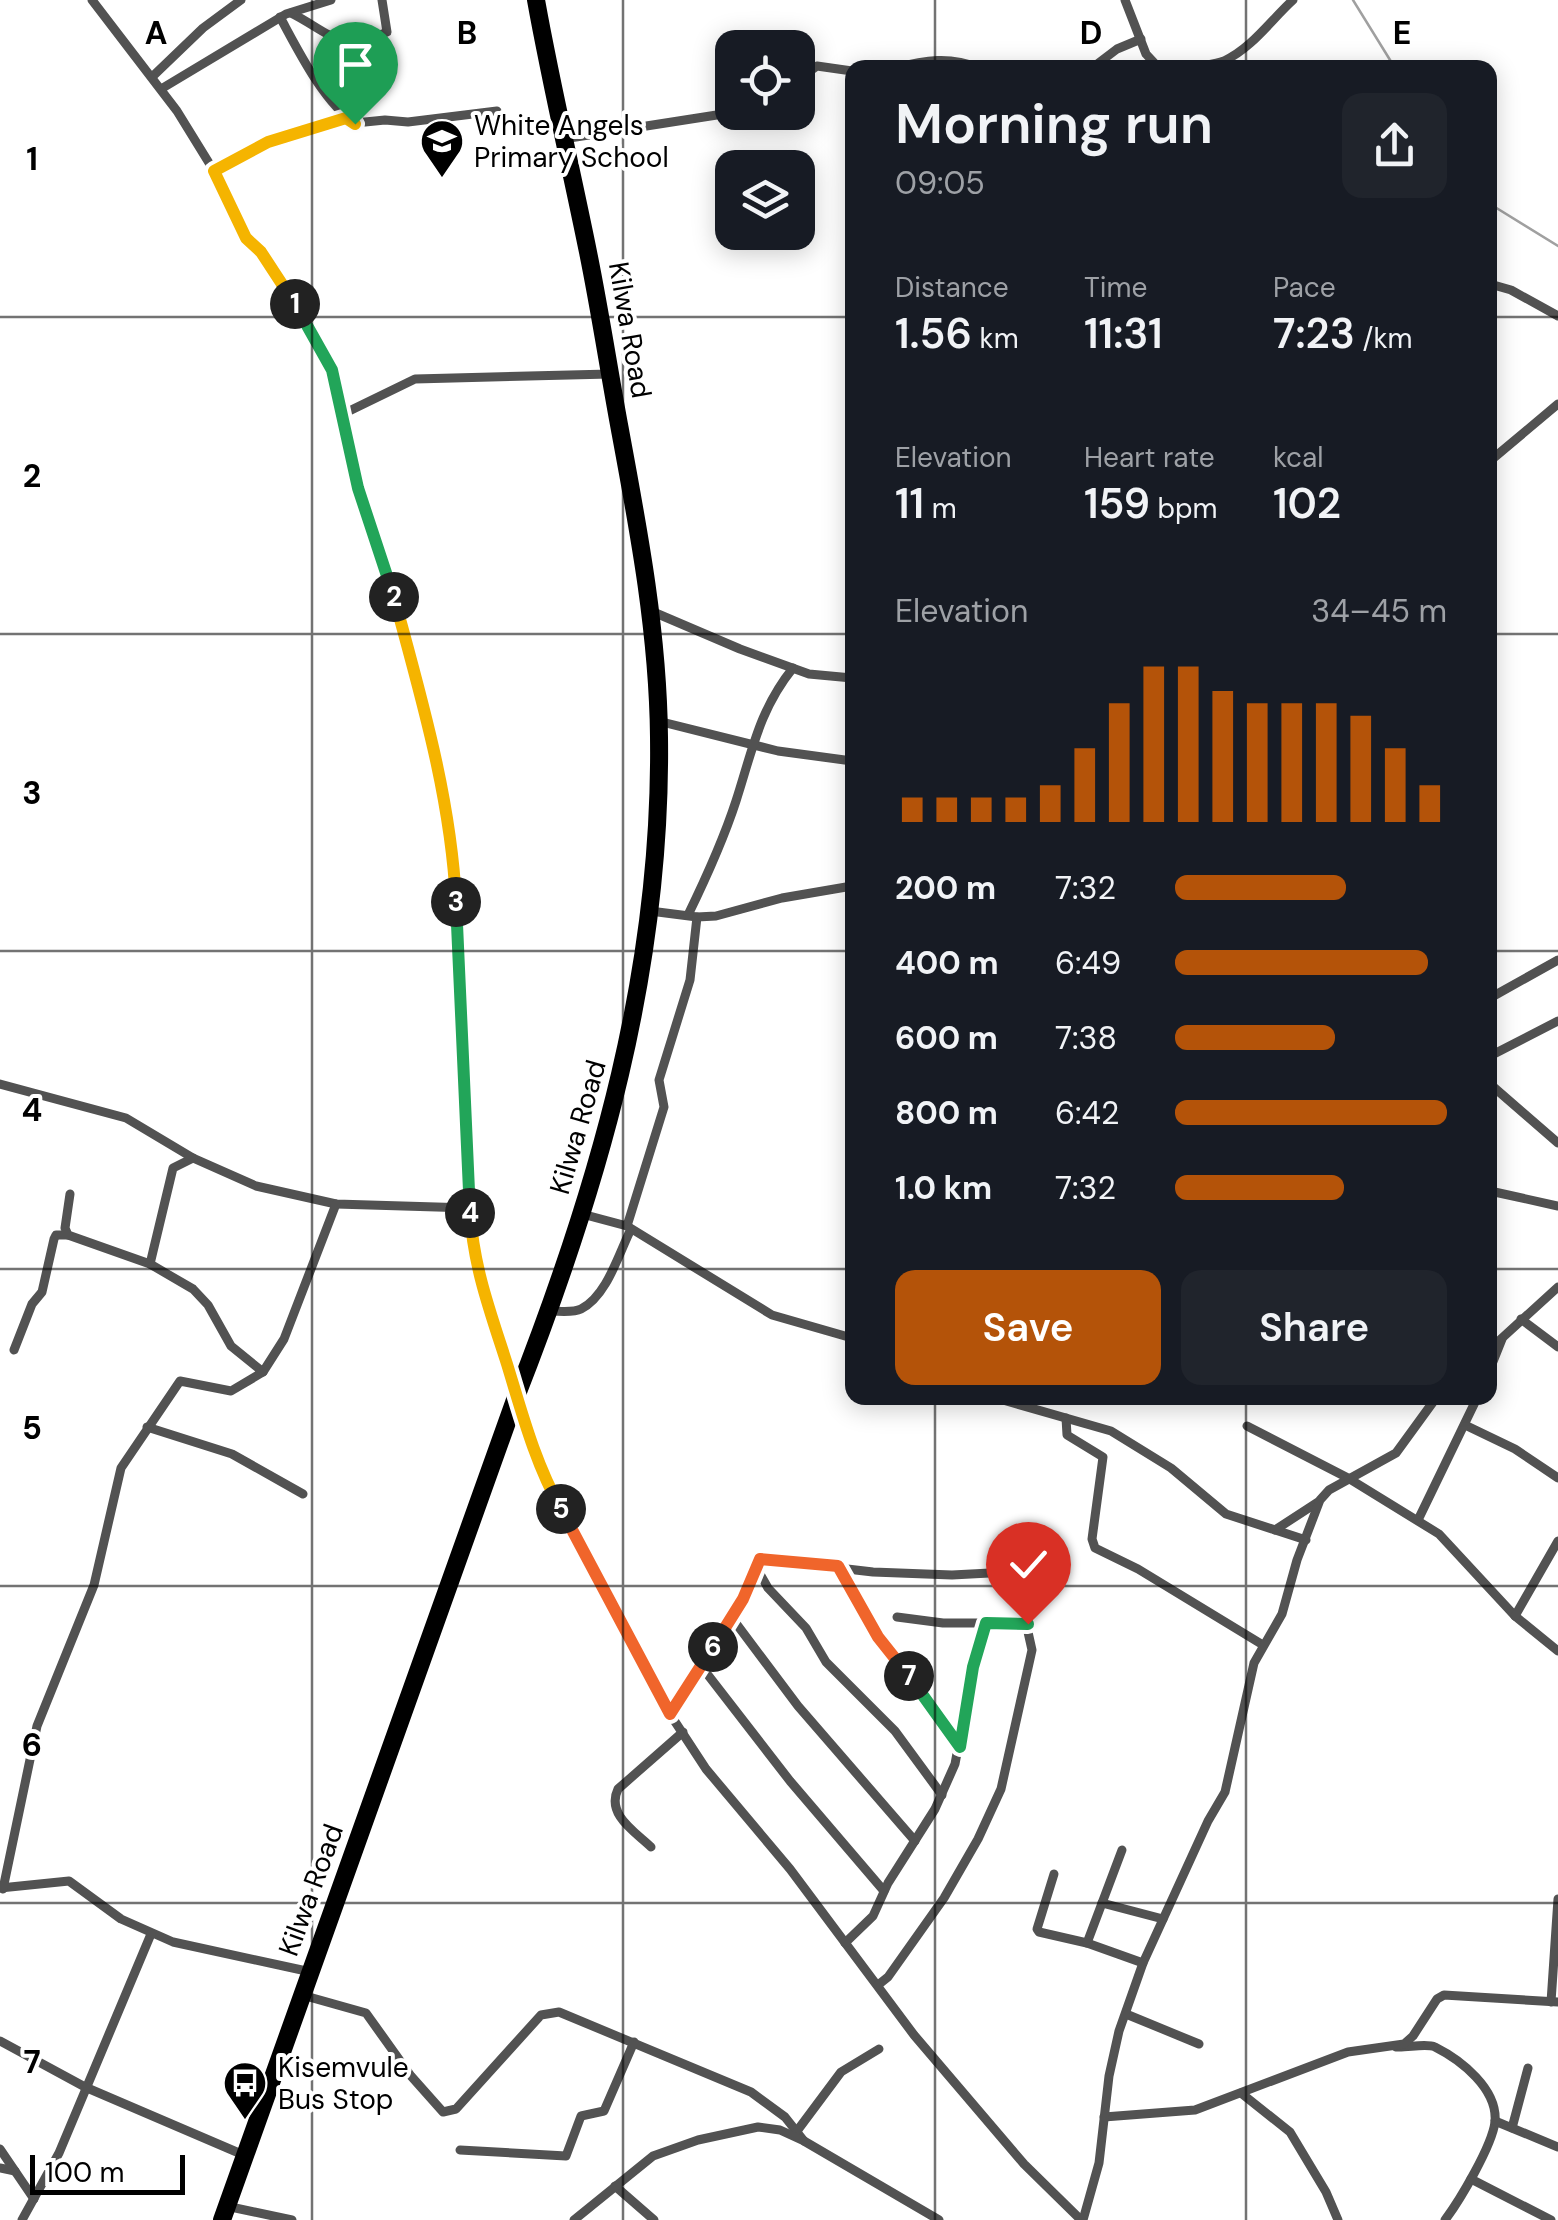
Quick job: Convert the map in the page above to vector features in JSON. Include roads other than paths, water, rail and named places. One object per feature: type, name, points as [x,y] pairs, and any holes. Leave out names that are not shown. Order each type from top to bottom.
[{"type":"highway","name":"Kilwa Road","points":[[224,2213],[582,1214],[622,1077],[650,911],[658,796],[651,611],[589,254],[536,0]]},
{"type":"street","points":[[92,0],[160,88],[214,171],[246,238],[261,252],[327,357],[358,488],[395,598],[451,832],[462,1078],[477,1272],[538,1462],[554,1498],[670,1714],[706,1768],[790,1869],[914,2036],[1024,2164],[1082,2220],[1100,2163],[1109,2076],[1143,1962],[1224,1792],[1250,1677],[1263,1644],[1282,1614],[1320,1500]]},
{"type":"street","points":[[152,77],[203,28],[241,0]]},
{"type":"street","points":[[160,88],[285,15],[331,0]]},
{"type":"street","points":[[285,15],[320,28],[329,38],[350,41],[387,32],[382,0]]},
{"type":"street","points":[[1126,0],[1152,60]]},
{"type":"street","points":[[1226,60],[1254,40],[1293,0]]},
{"type":"street","points":[[285,15],[302,56],[346,118],[364,125],[498,111]]},
{"type":"street","points":[[1103,60],[1142,39]]},
{"type":"street","points":[[815,67],[845,69]]},
{"type":"street","points":[[563,139],[715,115]]},
{"type":"street","points":[[214,171],[268,142],[346,118]]},
{"type":"street","points":[[1497,286],[1558,316]]},
{"type":"street","points":[[342,414],[415,379],[610,374]]},
{"type":"street","points":[[1497,455],[1558,404]]},
{"type":"street","points":[[651,611],[793,668],[820,677],[845,678]]},
{"type":"street","points":[[550,1311],[579,1311],[589,1303],[603,1286],[629,1227],[664,1107],[660,1076],[690,980],[692,916],[725,832],[751,745],[779,683],[793,668]]},
{"type":"street","points":[[658,722],[751,745],[845,760]]},
{"type":"street","points":[[650,911],[692,916],[738,912],[782,898],[845,888]]},
{"type":"street","points":[[1497,994],[1558,960]]},
{"type":"street","points":[[1497,1052],[1558,1022]]},
{"type":"street","points":[[0,1084],[126,1118],[193,1158],[256,1186],[336,1204],[470,1208]]},
{"type":"street","points":[[1497,1091],[1544,1135],[1558,1143]]},
{"type":"street","points":[[150,1264],[172,1171],[193,1158]]},
{"type":"street","points":[[1497,1192],[1557,1202]]},
{"type":"street","points":[[68,1234],[65,1228],[70,1194]]},
{"type":"street","points":[[311,1972],[151,1934],[121,1919],[69,1881],[2,1889],[37,1726],[94,1584],[122,1468],[180,1380],[231,1391],[263,1372],[290,1328],[336,1204]]},
{"type":"street","points":[[582,1214],[629,1227],[772,1315],[845,1336]]},
{"type":"street","points":[[14,1350],[32,1304],[42,1292],[54,1239],[68,1234],[150,1264],[198,1292],[232,1346],[263,1372]]},
{"type":"street","points":[[1497,1342],[1558,1287]]},
{"type":"street","points":[[1521,1319],[1558,1347]]},
{"type":"street","points":[[1497,1350],[1502,1337]]},
{"type":"street","points":[[1020,1405],[1111,1431],[1171,1468],[1226,1514],[1306,1540]]},
{"type":"street","points":[[1275,1530],[1348,1478],[1396,1453],[1431,1405]]},
{"type":"street","points":[[1418,1520],[1475,1405]]},
{"type":"street","points":[[1066,1418],[1067,1435],[1104,1456],[1092,1539],[1095,1548],[1138,1569],[1263,1644]]},
{"type":"street","points":[[1465,1425],[1515,1449],[1558,1478]]},
{"type":"street","points":[[1247,1426],[1348,1478],[1439,1534],[1515,1616],[1558,1651]]},
{"type":"street","points":[[147,1427],[232,1454],[303,1494]]},
{"type":"street","points":[[1515,1616],[1558,1541]]},
{"type":"street","points":[[670,1714],[732,1618],[764,1558],[873,1572],[952,1575],[1045,1570]]},
{"type":"street","points":[[756,1567],[768,1588],[806,1628],[826,1662],[896,1730],[942,1795]]},
{"type":"street","points":[[841,1567],[878,1637],[937,1711],[960,1747]]},
{"type":"street","points":[[878,1985],[888,1978],[944,1898],[978,1839],[1006,1774],[1032,1645],[1026,1623],[943,1623],[897,1617]]},
{"type":"street","points":[[732,1618],[798,1706],[915,1841]]},
{"type":"street","points":[[846,1943],[873,1916],[942,1795],[960,1747],[973,1667],[986,1623]]},
{"type":"street","points":[[701,1666],[790,1781],[884,1892]]},
{"type":"street","points":[[650,1847],[616,1813],[613,1799],[618,1789],[682,1732]]},
{"type":"street","points":[[0,1836],[12,1840]]},
{"type":"street","points":[[1087,1943],[1122,1850]]},
{"type":"street","points":[[1054,1874],[1037,1930],[1143,1962]]},
{"type":"street","points":[[1394,2046],[1409,2041],[1433,2004],[1444,1995],[1555,2002],[1558,1899]]},
{"type":"street","points":[[1102,1903],[1163,1918]]},
{"type":"street","points":[[22,2220],[59,2154],[151,1934]]},
{"type":"street","points":[[302,1995],[366,2013],[411,2076],[444,2112],[456,2109],[546,2012],[559,2012],[750,2092],[784,2116],[804,2141]]},
{"type":"street","points":[[1126,2014],[1199,2044]]},
{"type":"street","points":[[0,2040],[88,2088],[246,2156]]},
{"type":"street","points":[[460,2150],[566,2156],[581,2116],[604,2111],[634,2042]]},
{"type":"street","points":[[1104,2117],[1182,2113],[1348,2052],[1433,2046],[1469,2068],[1484,2089],[1495,2121],[1470,2179],[1445,2220]]},
{"type":"street","points":[[797,2131],[841,2072],[879,2049]]},
{"type":"street","points":[[1512,2128],[1528,2068]]},
{"type":"street","points":[[1241,2092],[1290,2132],[1338,2220]]},
{"type":"street","points":[[1495,2121],[1558,2147]]},
{"type":"street","points":[[574,2220],[654,2156],[698,2140],[758,2127],[780,2130],[804,2141],[939,2220]]},
{"type":"street","points":[[0,2149],[34,2198]]},
{"type":"street","points":[[0,2168],[15,2172]]},
{"type":"street","points":[[1470,2179],[1551,2220]]},
{"type":"street","points":[[614,2186],[654,2220]]},
{"type":"street","points":[[224,2213],[292,2220]]},
{"type":"waterway","points":[[1353,0],[1390,60]]},
{"type":"waterway","points":[[1497,208],[1558,246]]},
{"type":"place","name":"White Angels Primary School","points":[[442,179]]},
{"type":"place","name":"Kisemvule Bus Stop","points":[[245,2121]]}]
